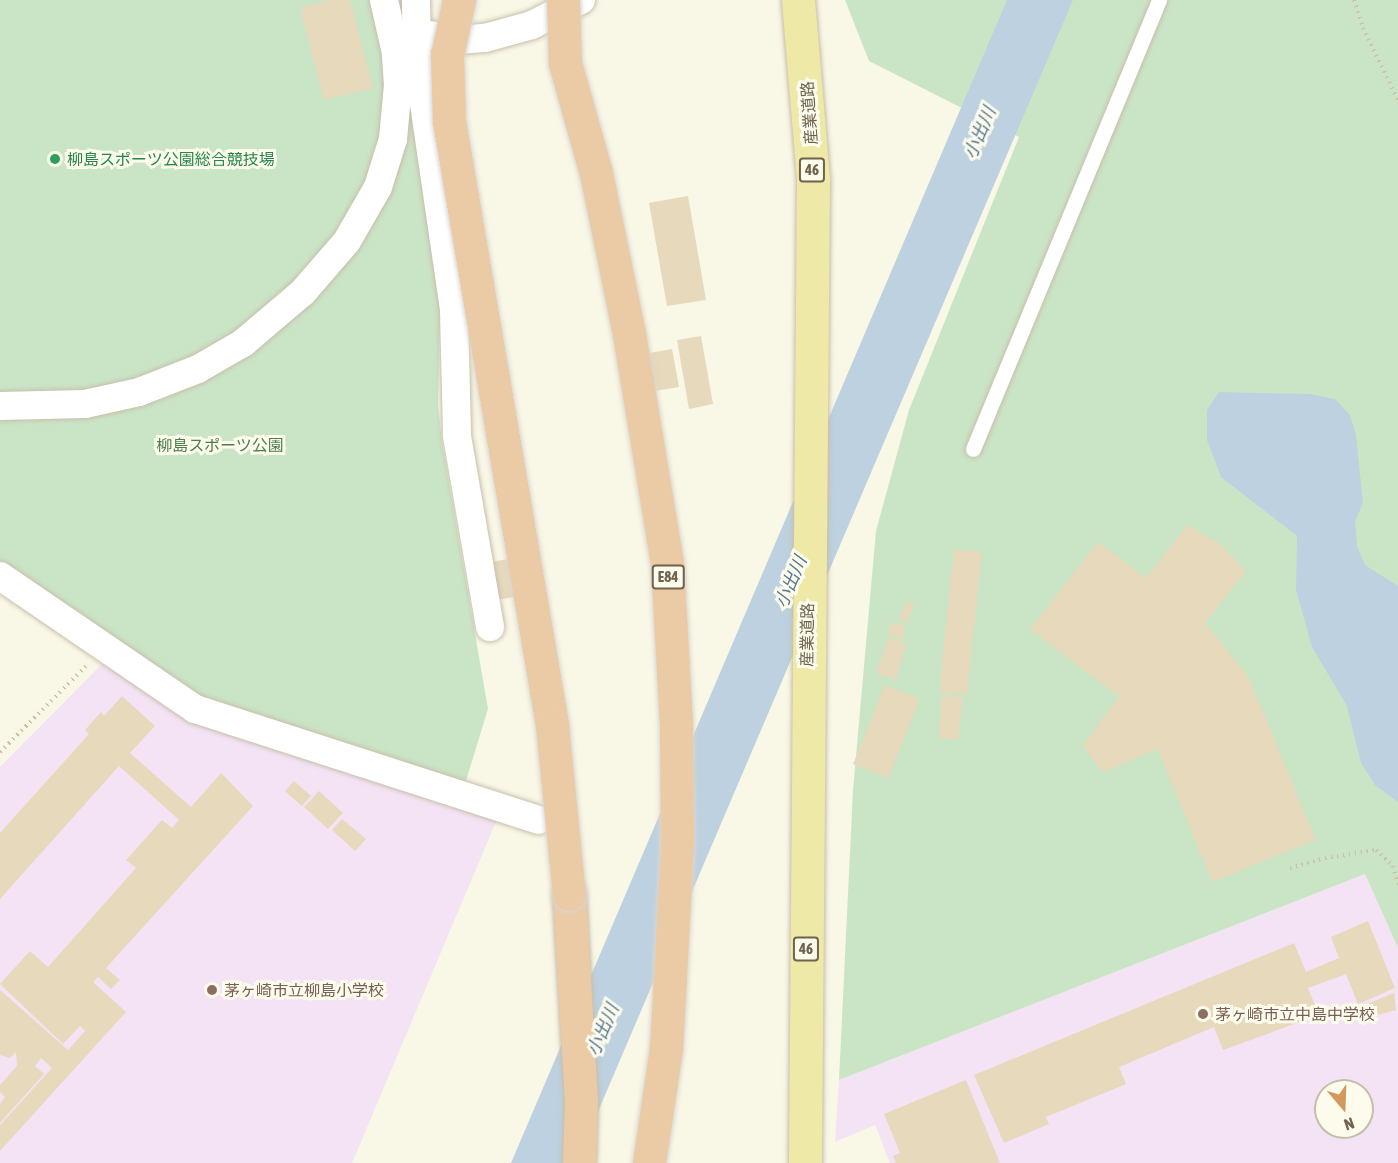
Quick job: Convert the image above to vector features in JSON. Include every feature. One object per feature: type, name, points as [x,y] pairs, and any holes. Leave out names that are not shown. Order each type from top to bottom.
[{"type":"highway","points":[[459,0],[447,56],[447,100],[552,725],[577,1002],[579,1163]]},
{"type":"highway","name":"E84","points":[[563,0],[564,63],[596,173],[629,334],[667,563],[676,725],[677,846],[666,1048],[649,1163]]},
{"type":"main road","name":"産業道路","points":[[798,0],[813,180],[806,734],[805,1163]]},
{"type":"street","points":[[0,406],[85,404],[138,392],[198,369],[243,343],[303,292],[347,241],[378,187],[393,139],[398,85],[396,53],[384,0]]},
{"type":"street","points":[[416,0],[416,32],[454,311],[457,436],[490,627]]},
{"type":"street","points":[[416,32],[460,40],[485,38],[532,25],[581,0]]},
{"type":"street","points":[[0,576],[195,709],[539,820]]},
{"type":"lane","points":[[973,449],[1159,0]]},
{"type":"path","points":[[1354,0],[1363,28],[1398,100]]},
{"type":"path","points":[[0,752],[103,648]]},
{"type":"path","points":[[1290,868],[1325,858],[1376,850],[1393,866],[1398,885]]},
{"type":"shaded area","name":"茅ヶ崎市立柳島小学校","points":[[105,661],[498,817],[352,1163],[0,1163],[0,767]]},
{"type":"shaded area","name":"茅ヶ崎市立中島中学校","points":[[1365,874],[1398,948],[1398,1163],[890,1163],[875,1125],[835,1142],[839,1080]]},
{"type":"green space","name":"柳島スポーツ公園","points":[[0,0],[401,0],[440,309],[438,405],[442,442],[488,709],[465,784],[202,701],[0,562]]},
{"type":"green space","points":[[845,0],[1398,0],[1398,948],[1365,874],[839,1080],[853,790],[876,531],[909,410],[1019,137],[869,61]]},
{"type":"water","name":"小出川","points":[[1007,0],[1073,0],[576,1163],[511,1163]]},
{"type":"water","points":[[1219,392],[1309,394],[1335,399],[1350,415],[1356,435],[1363,503],[1355,522],[1357,546],[1365,565],[1398,586],[1398,802],[1375,785],[1361,763],[1347,706],[1312,647],[1296,590],[1297,536],[1221,477],[1207,440],[1207,410]]},
{"type":"building","points":[[330,0],[350,0],[373,88],[324,100],[300,8]]},
{"type":"building","points":[[688,196],[706,300],[667,306],[649,203]]},
{"type":"building","points":[[701,336],[713,404],[689,409],[677,340]]},
{"type":"building","points":[[672,349],[679,387],[626,396],[638,361],[650,358],[649,353]]},
{"type":"building","points":[[1187,525],[1219,543],[1246,571],[1205,623],[1248,676],[1316,840],[1212,882],[1158,749],[1104,772],[1097,766],[1083,745],[1119,697],[1030,629],[1098,542],[1146,578]]},
{"type":"building","points":[[954,549],[982,552],[967,694],[939,691]]},
{"type":"building","points":[[538,554],[544,592],[491,601],[485,563]]},
{"type":"building","points":[[906,601],[914,604],[907,623],[899,620]]},
{"type":"building","points":[[892,622],[905,626],[903,640],[887,634]]},
{"type":"building","points":[[888,637],[907,644],[895,680],[876,673]]},
{"type":"building","points":[[885,685],[920,699],[888,778],[853,764]]},
{"type":"building","points":[[942,694],[963,696],[958,740],[938,738]]},
{"type":"building","points":[[122,696],[155,726],[130,753],[191,807],[221,773],[253,806],[106,968],[120,980],[111,989],[98,977],[93,982],[126,1012],[0,1151],[0,1125],[52,1068],[41,1058],[35,1066],[44,1074],[0,1123],[0,1104],[5,1097],[0,1092],[0,1085],[17,1066],[16,1052],[10,1058],[0,1055],[0,990],[68,1050],[85,1031],[80,1026],[63,1044],[0,984],[30,951],[48,967],[136,868],[126,860],[162,820],[172,828],[179,820],[119,766],[0,899],[0,833],[89,734],[85,730],[101,712],[104,716]]},
{"type":"building","points":[[294,781],[311,796],[302,806],[285,791]]},
{"type":"building","points":[[319,791],[343,813],[328,829],[304,807]]},
{"type":"building","points":[[342,819],[366,839],[355,851],[332,830]]},
{"type":"building","points":[[1368,921],[1395,988],[1358,1004],[1346,974],[1308,988],[1319,1015],[1223,1050],[1214,1027],[1119,1067],[1126,1084],[1046,1117],[1049,1124],[1004,1143],[974,1075],[1294,943],[1306,972],[1339,958],[1331,937]]},
{"type":"building","points":[[1394,993],[1396,1010],[1367,1018],[1362,1006]]},
{"type":"building","points":[[966,1080],[1000,1163],[896,1163],[893,1156],[900,1153],[884,1114]]},
{"type":"place","name":"柳島スポーツ公園総合競技場","points":[[55,159]]},
{"type":"place","name":"茅ヶ崎市立柳島小学校","points":[[212,990]]},
{"type":"place","name":"茅ヶ崎市立中島中学校","points":[[1203,1014]]}]
